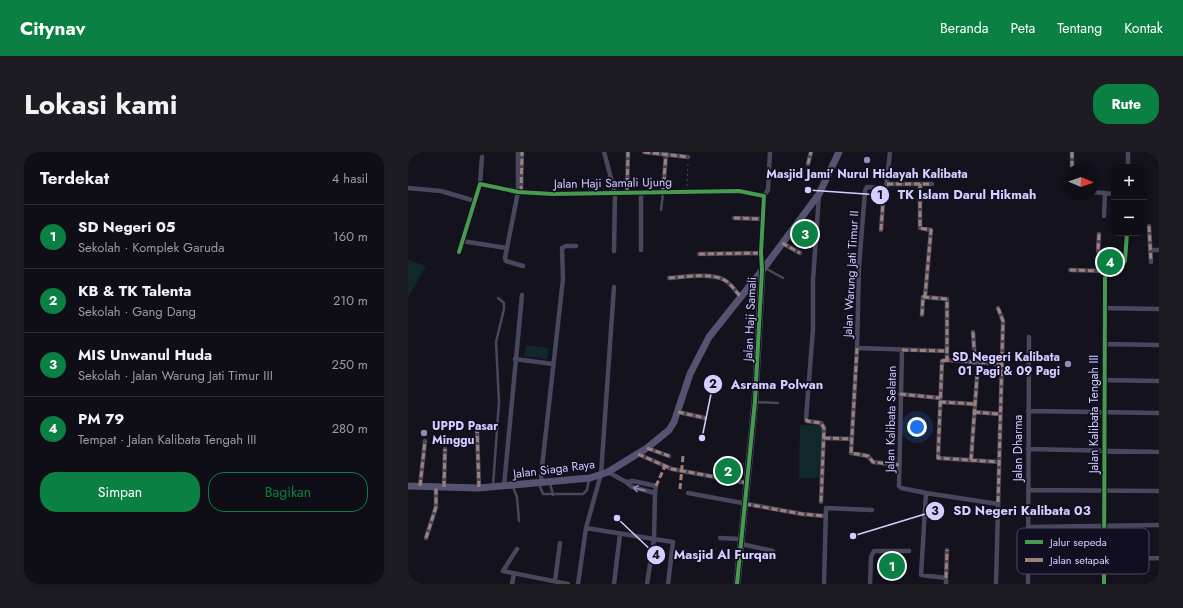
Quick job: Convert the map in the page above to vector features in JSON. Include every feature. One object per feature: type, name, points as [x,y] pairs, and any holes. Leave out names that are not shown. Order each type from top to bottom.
[{"type":"main road","name":"Jalan Siaga Raya","points":[[408,486],[479,488],[590,478],[608,472],[647,448],[669,430],[678,412],[690,374],[707,340],[763,269],[819,194],[839,152]]},
{"type":"main road","name":"Jalan Haji Samali","points":[[738,584],[755,402],[763,269]]},
{"type":"street","points":[[518,152],[519,192]]},
{"type":"street","points":[[522,152],[519,192],[506,248],[506,261],[523,266]]},
{"type":"street","points":[[604,152],[615,193],[614,251]]},
{"type":"street","points":[[627,193],[628,152]]},
{"type":"street","points":[[644,152],[688,157]]},
{"type":"street","points":[[763,269],[761,253],[762,219],[764,196],[768,190],[770,152]]},
{"type":"street","points":[[808,164],[811,152]]},
{"type":"street","points":[[881,230],[890,152]]},
{"type":"street","points":[[1072,152],[1072,164]]},
{"type":"street","points":[[1128,152],[1128,164]]},
{"type":"street","points":[[663,192],[666,154]]},
{"type":"street","points":[[459,252],[480,184],[482,157]]},
{"type":"street","name":"Jalan Haji Samali Ujung","points":[[480,184],[519,192],[552,194],[739,191],[764,196]]},
{"type":"street","points":[[920,184],[920,228],[931,230],[922,315]]},
{"type":"street","points":[[886,186],[932,184]]},
{"type":"street","name":"Jalan Warung Jati Timur II","points":[[886,186],[867,187],[865,191],[859,267],[857,348],[947,351]]},
{"type":"street","points":[[408,188],[441,191],[475,201]]},
{"type":"street","points":[[1099,192],[1111,194]]},
{"type":"street","points":[[641,193],[641,250]]},
{"type":"street","points":[[1104,216],[1105,193]]},
{"type":"street","points":[[819,194],[813,280],[813,329],[806,419],[807,421],[822,424],[824,438],[821,502]]},
{"type":"street","points":[[734,218],[762,219]]},
{"type":"street","points":[[1149,226],[1151,262]]},
{"type":"street","points":[[1099,234],[1098,252],[1106,257],[1107,271]]},
{"type":"street","points":[[1070,270],[1107,271],[1124,264],[1126,257],[1127,236]]},
{"type":"street","points":[[462,241],[506,248]]},
{"type":"street","points":[[782,243],[800,253]]},
{"type":"street","points":[[540,483],[563,280],[562,248],[566,246],[576,246]]},
{"type":"street","points":[[1150,250],[1159,250]]},
{"type":"street","points":[[699,254],[761,253]]},
{"type":"street","name":"Jalan Kalibata Tengah III","points":[[1104,525],[1104,308],[1105,278],[1107,271]]},
{"type":"street","points":[[669,278],[697,276],[719,277],[730,284],[741,297]]},
{"type":"street","points":[[578,584],[586,528],[601,474],[614,287]]},
{"type":"street","points":[[504,486],[522,295]]},
{"type":"street","points":[[924,297],[947,300],[947,360]]},
{"type":"street","points":[[996,584],[999,414],[1003,321],[998,308]]},
{"type":"street","points":[[1104,308],[1159,309]]},
{"type":"street","points":[[971,460],[976,363],[973,332]]},
{"type":"street","name":"Jalan Dharma","points":[[1028,527],[1029,337]]},
{"type":"street","points":[[1105,344],[1159,344]]},
{"type":"street","points":[[857,348],[852,454],[868,456],[873,462],[899,465]]},
{"type":"street","name":"Jalan Kalibata Selatan","points":[[902,350],[899,486],[901,488],[926,493]]},
{"type":"street","points":[[515,359],[553,364]]},
{"type":"street","points":[[999,462],[938,458],[942,361],[947,360],[1002,364]]},
{"type":"street","points":[[1104,380],[1159,380]]},
{"type":"street","points":[[900,394],[975,404]]},
{"type":"street","points":[[1028,411],[1159,413]]},
{"type":"street","points":[[678,412],[705,418]]},
{"type":"street","points":[[974,412],[999,414]]},
{"type":"street","points":[[477,427],[479,488]]},
{"type":"street","points":[[824,438],[852,439]]},
{"type":"street","points":[[420,486],[425,441]]},
{"type":"street","points":[[647,448],[669,456]]},
{"type":"street","points":[[426,538],[436,507],[446,449]]},
{"type":"street","points":[[1028,449],[1159,452]]},
{"type":"street","points":[[638,454],[672,469],[747,483]]},
{"type":"street","points":[[608,472],[626,482],[633,481],[656,486],[654,539],[647,584]]},
{"type":"street","points":[[1028,490],[1159,491]]},
{"type":"street","points":[[688,493],[802,514],[824,516]]},
{"type":"street","points":[[946,578],[921,574],[926,493],[998,504]]},
{"type":"street","points":[[824,584],[824,516],[827,507],[872,510]]},
{"type":"street","points":[[1028,527],[1159,525]]},
{"type":"street","points":[[586,528],[673,542],[668,584]]},
{"type":"street","points":[[614,584],[620,534]]},
{"type":"street","points":[[720,538],[741,541],[773,551]]},
{"type":"street","points":[[555,581],[560,542]]},
{"type":"street","points":[[517,549],[503,571],[568,584]]},
{"type":"street","points":[[946,584],[947,550]]},
{"type":"street","points":[[870,584],[871,557],[874,551],[909,551]]},
{"type":"street","points":[[1149,558],[1159,558]]},
{"type":"street","points":[[512,584],[514,574]]},
{"type":"lane","points":[[661,210],[663,192]]},
{"type":"lane","points":[[763,269],[783,278]]},
{"type":"lane","points":[[493,487],[499,402],[496,342],[504,309],[504,303],[498,298]]},
{"type":"lane","points":[[755,402],[778,403]]},
{"type":"lane","points":[[540,483],[541,493],[553,495],[586,493],[590,478]]},
{"type":"lane","points":[[550,482],[553,495]]},
{"type":"lane","points":[[512,486],[517,497],[519,521]]},
{"type":"path","points":[[687,192],[688,157]]},
{"type":"path","points":[[831,170],[861,176]]},
{"type":"green space","points":[[408,260],[426,266],[408,297]]},
{"type":"green space","points":[[526,345],[549,348],[547,359],[524,356]]},
{"type":"green space","points":[[800,425],[823,425],[822,478],[799,478]]},
{"type":"marked path","points":[[521,192],[522,152]]},
{"type":"marked path","points":[[627,193],[628,152]]},
{"type":"marked path","points":[[644,152],[688,157]]},
{"type":"marked path","points":[[808,164],[811,152]]},
{"type":"marked path","points":[[1072,152],[1072,164]]},
{"type":"marked path","points":[[663,192],[666,154]]},
{"type":"marked path","points":[[887,184],[932,184]]},
{"type":"marked path","points":[[920,184],[920,228],[931,230],[925,297]]},
{"type":"marked path","points":[[881,230],[884,188]]},
{"type":"marked path","points":[[734,218],[762,219]]},
{"type":"marked path","points":[[1149,226],[1151,262]]},
{"type":"marked path","points":[[1070,270],[1107,271],[1106,257],[1098,251],[1099,234]]},
{"type":"marked path","points":[[782,243],[800,253]]},
{"type":"marked path","points":[[699,254],[761,253]]},
{"type":"marked path","points":[[669,278],[698,276],[720,278],[726,281],[741,297]]},
{"type":"marked path","points":[[922,315],[923,297],[947,299],[947,360],[1002,364]]},
{"type":"marked path","points":[[998,308],[1003,321],[998,504]]},
{"type":"marked path","points":[[973,332],[975,363]]},
{"type":"marked path","points":[[857,348],[851,453],[868,456],[873,462],[899,465]]},
{"type":"marked path","points":[[902,350],[947,351]]},
{"type":"marked path","points":[[947,360],[942,361],[938,458],[999,462]]},
{"type":"marked path","points":[[971,460],[978,363]]},
{"type":"marked path","points":[[900,394],[940,398]]},
{"type":"marked path","points":[[940,402],[975,404]]},
{"type":"marked path","points":[[678,412],[705,418]]},
{"type":"marked path","points":[[974,412],[999,414]]},
{"type":"marked path","points":[[806,419],[807,421],[821,423],[824,428],[821,502]]},
{"type":"marked path","points":[[477,427],[479,488]]},
{"type":"marked path","points":[[824,438],[852,439]]},
{"type":"marked path","points":[[420,486],[425,441]]},
{"type":"marked path","points":[[647,448],[669,456]]},
{"type":"marked path","points":[[444,487],[445,449]]},
{"type":"marked path","points":[[638,454],[672,469],[747,483]]},
{"type":"marked path","points":[[680,489],[683,456]]},
{"type":"marked path","points":[[656,486],[665,466]]},
{"type":"marked path","points":[[426,538],[436,507],[436,487]]},
{"type":"marked path","points":[[745,504],[802,514],[824,516]]},
{"type":"marked path","points":[[946,578],[947,550]]},
{"type":"cycle path","points":[[459,252],[480,184],[518,192],[552,194],[739,191],[764,196],[761,253],[762,270],[755,401],[737,584]]},
{"type":"cycle path","points":[[1104,528],[1105,278],[1107,271],[1120,266],[1125,261],[1127,236]]},
{"type":"cycle path","points":[[1104,574],[1104,584]]},
{"type":"place","name":"Masjid Jami' Nurul Hidayah Kalibata","points":[[867,160]]},
{"type":"place","name":"TK Islam Darul Hikmah","points":[[808,190]]},
{"type":"place","name":"MIS Unwanul Huda","points":[[805,234]]},
{"type":"place","name":"PM 79","points":[[1110,262]]},
{"type":"place","name":"SD Negeri Kalibata 01 Pagi & 09 Pagi","points":[[1068,364]]},
{"type":"place","name":"UPPD Pasar Minggu","points":[[424,433]]},
{"type":"place","name":"Asrama Polwan","points":[[702,438]]},
{"type":"place","name":"KB & TK Talenta","points":[[728,471]]},
{"type":"place","name":"Masjid Al Furqan","points":[[617,518]]},
{"type":"place","name":"SD Negeri Kalibata 03","points":[[853,536]]},
{"type":"place","name":"SD Negeri 05","points":[[892,566]]}]
